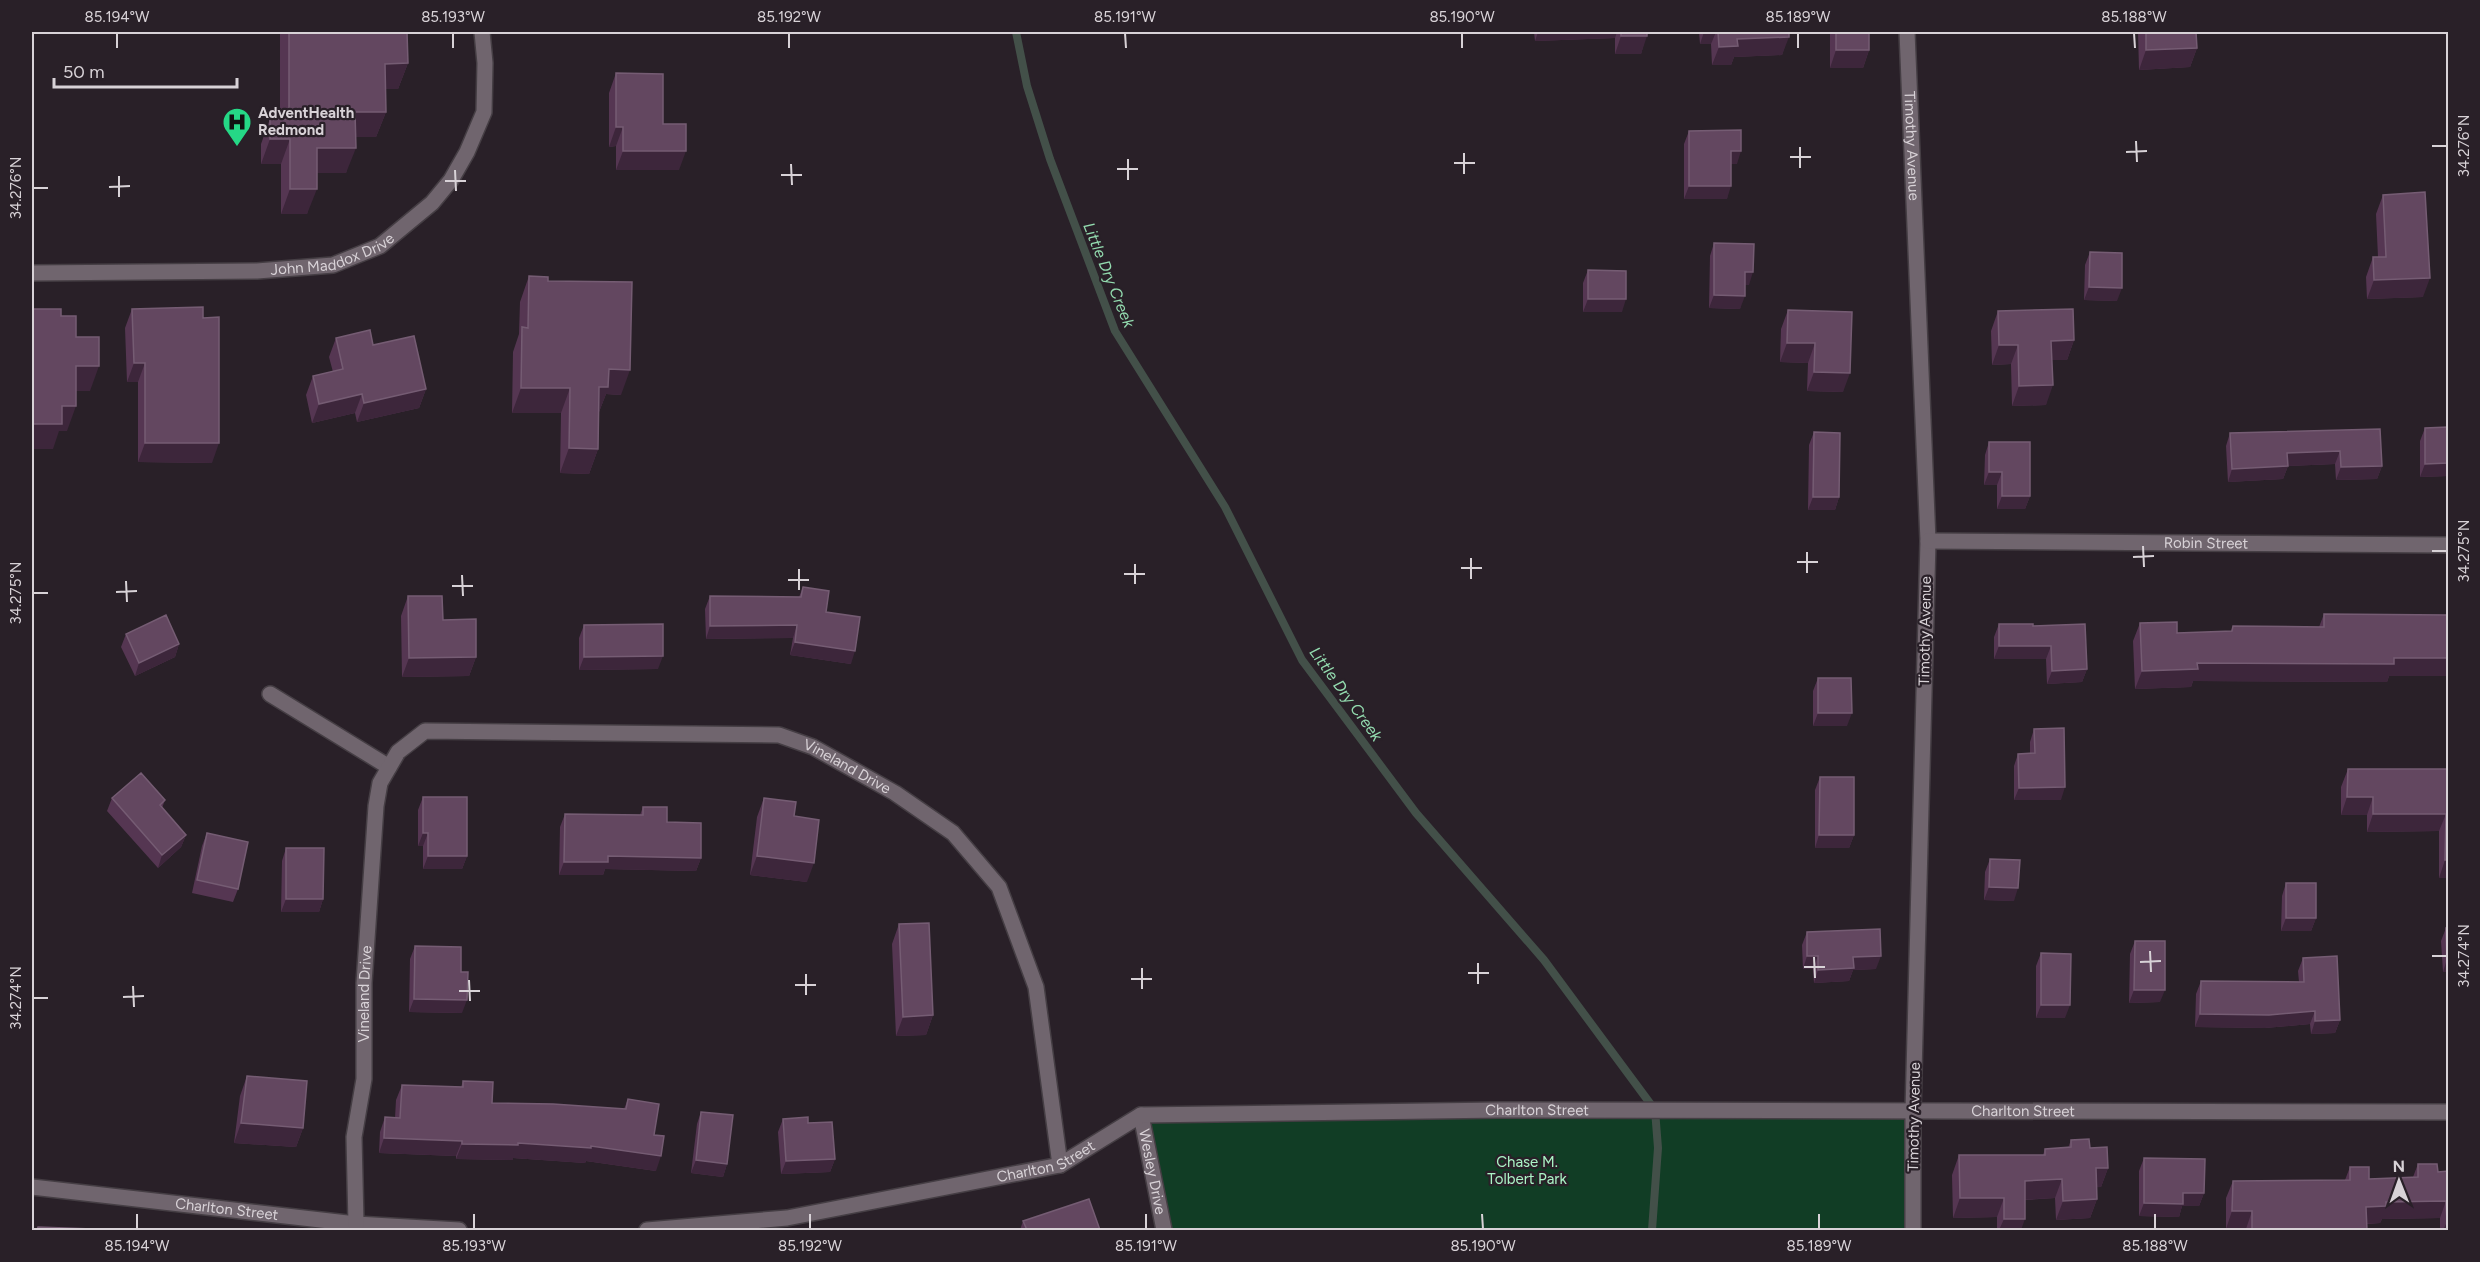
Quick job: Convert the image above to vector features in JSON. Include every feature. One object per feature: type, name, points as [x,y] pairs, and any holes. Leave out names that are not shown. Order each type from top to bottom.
[{"type":"street","name":"John Maddox Drive","points":[[32,273],[245,271],[333,265],[380,246],[432,203],[451,180],[467,152],[484,112],[485,63],[482,32]]},
{"type":"street","name":"Timothy Avenue","points":[[1907,32],[1928,541],[1913,1110],[1913,1230]]},
{"type":"street","name":"Robin Street","points":[[1928,541],[2448,545]]},
{"type":"street","points":[[270,694],[389,767]]},
{"type":"street","name":"Vineland Drive","points":[[356,1224],[354,1137],[364,1079],[364,983],[376,806],[380,783],[398,752],[425,731],[779,735],[813,747],[895,793],[953,833],[999,887],[1036,987],[1060,1165]]},
{"type":"street","name":"Charlton Street","points":[[647,1230],[787,1218],[1060,1165],[1141,1116],[1382,1111],[2448,1112]]},
{"type":"street","name":"Wesley Drive","points":[[1141,1116],[1164,1230]]},
{"type":"street","name":"Charlton Street","points":[[32,1187],[356,1224],[459,1230]]},
{"type":"green space","name":"Chase M. Tolbert Park","points":[[1913,1111],[1913,1230],[1164,1230],[1141,1115]]},
{"type":"building","points":[[289,32],[407,32],[408,63],[385,64],[386,112],[355,112],[356,148],[317,148],[317,189],[290,189],[290,139],[270,139],[270,119],[289,119]]},
{"type":"building","points":[[1621,32],[1647,32],[1647,36],[1621,36]]},
{"type":"building","points":[[1718,32],[1789,32],[1789,37],[1737,39],[1738,46],[1719,47]]},
{"type":"building","points":[[1836,32],[1869,32],[1869,50],[1836,50]]},
{"type":"building","points":[[2146,32],[2196,32],[2197,48],[2146,50]]},
{"type":"building","points":[[616,73],[663,74],[663,124],[686,124],[686,151],[623,151],[623,127],[616,127]]},
{"type":"building","points":[[1741,130],[1741,151],[1731,151],[1731,186],[1689,186],[1689,131]]},
{"type":"building","points":[[2425,192],[2430,278],[2374,280],[2373,257],[2386,257],[2383,195]]},
{"type":"building","points":[[1714,243],[1754,244],[1753,272],[1745,272],[1745,296],[1714,295]]},
{"type":"building","points":[[2090,252],[2122,253],[2122,288],[2089,287]]},
{"type":"building","points":[[1588,270],[1626,271],[1626,299],[1588,299]]},
{"type":"building","points":[[529,276],[548,277],[548,281],[632,282],[630,370],[609,369],[608,387],[599,387],[598,449],[569,448],[570,388],[521,388],[522,327],[528,328]]},
{"type":"building","points":[[203,307],[203,318],[219,317],[219,443],[145,443],[145,363],[134,363],[132,309]]},
{"type":"building","points":[[32,309],[61,309],[61,316],[76,316],[76,337],[99,337],[99,366],[76,366],[76,406],[62,406],[62,424],[32,424]]},
{"type":"building","points":[[2073,309],[2074,340],[2051,341],[2053,385],[2019,386],[2018,345],[1999,345],[1998,311]]},
{"type":"building","points":[[1788,310],[1852,312],[1850,373],[1814,372],[1815,343],[1787,343]]},
{"type":"building","points":[[370,330],[373,345],[414,336],[426,389],[364,403],[362,394],[319,404],[313,376],[343,369],[336,338]]},
{"type":"building","points":[[2448,427],[2448,463],[2425,464],[2425,428]]},
{"type":"building","points":[[2380,429],[2382,466],[2341,467],[2340,451],[2287,453],[2288,466],[2232,469],[2230,433]]},
{"type":"building","points":[[1814,432],[1840,433],[1839,497],[1813,497]]},
{"type":"building","points":[[1989,442],[2030,442],[2030,496],[2002,496],[2002,472],[1989,472]]},
{"type":"building","points":[[803,587],[829,591],[826,612],[860,617],[855,651],[795,642],[797,625],[710,626],[710,596],[801,597]]},
{"type":"building","points":[[408,596],[442,596],[443,620],[476,619],[476,657],[409,658]]},
{"type":"building","points":[[2324,614],[2448,615],[2448,658],[2394,658],[2394,664],[2197,663],[2198,669],[2142,671],[2140,623],[2177,622],[2177,633],[2232,631],[2233,626],[2324,627]]},
{"type":"building","points":[[166,615],[179,644],[139,663],[126,634]]},
{"type":"building","points":[[663,624],[663,656],[584,657],[584,625]]},
{"type":"building","points":[[1999,624],[2033,624],[2033,626],[2085,624],[2087,669],[2052,671],[2051,646],[1999,646]]},
{"type":"building","points":[[1818,678],[1851,678],[1852,713],[1818,713]]},
{"type":"building","points":[[2064,728],[2065,787],[2019,788],[2018,754],[2035,753],[2034,729]]},
{"type":"building","points":[[2348,769],[2448,769],[2448,860],[2445,860],[2446,814],[2373,814],[2373,797],[2347,797]]},
{"type":"building","points":[[141,773],[165,800],[160,805],[186,835],[162,855],[112,798]]},
{"type":"building","points":[[1820,777],[1854,777],[1854,835],[1819,835]]},
{"type":"building","points":[[423,797],[467,797],[467,856],[428,856],[428,833],[423,833]]},
{"type":"building","points":[[764,798],[796,802],[794,816],[819,820],[814,863],[757,856]]},
{"type":"building","points":[[643,807],[667,807],[667,822],[701,823],[701,858],[608,856],[608,862],[564,862],[565,814],[643,815]]},
{"type":"building","points":[[207,833],[248,842],[238,889],[197,880]]},
{"type":"building","points":[[286,848],[324,848],[323,899],[286,899]]},
{"type":"building","points":[[1990,859],[2020,860],[2018,888],[1989,887]]},
{"type":"building","points":[[2286,883],[2316,883],[2316,918],[2286,918]]},
{"type":"building","points":[[929,923],[933,1015],[903,1017],[899,924]]},
{"type":"building","points":[[2446,928],[2448,928],[2448,959],[2447,959]]},
{"type":"building","points":[[1880,929],[1881,956],[1853,957],[1854,968],[1818,970],[1818,956],[1807,956],[1807,932]]},
{"type":"building","points":[[2135,941],[2165,941],[2165,990],[2134,990]]},
{"type":"building","points":[[415,946],[461,947],[461,972],[468,972],[467,1000],[414,999]]},
{"type":"building","points":[[2041,953],[2071,954],[2070,1005],[2041,1005]]},
{"type":"building","points":[[2337,956],[2340,1020],[2315,1021],[2315,1011],[2269,1015],[2200,1014],[2201,981],[2304,982],[2303,958]]},
{"type":"building","points":[[247,1076],[307,1081],[303,1128],[241,1123]]},
{"type":"building","points":[[463,1081],[493,1082],[492,1103],[626,1109],[628,1099],[659,1104],[654,1135],[664,1136],[661,1156],[591,1146],[591,1148],[518,1143],[518,1145],[462,1144],[462,1141],[384,1138],[385,1117],[400,1118],[402,1085],[463,1087]]},
{"type":"building","points":[[701,1112],[733,1115],[727,1164],[696,1160]]},
{"type":"building","points":[[808,1117],[808,1123],[832,1122],[835,1159],[786,1161],[783,1119]]},
{"type":"building","points":[[2089,1139],[2090,1148],[2107,1147],[2108,1168],[2096,1168],[2097,1199],[2063,1201],[2062,1179],[2025,1181],[2025,1219],[2004,1219],[2004,1198],[1960,1198],[1959,1155],[2045,1155],[2045,1149],[2071,1147],[2071,1140]]},
{"type":"building","points":[[2144,1158],[2205,1159],[2204,1193],[2183,1193],[2183,1204],[2144,1203]]},
{"type":"building","points":[[2418,1164],[2437,1164],[2438,1172],[2448,1171],[2448,1222],[2446,1201],[2386,1202],[2386,1206],[2366,1207],[2367,1230],[2252,1230],[2252,1211],[2232,1211],[2233,1181],[2350,1180],[2350,1167],[2369,1167],[2369,1179],[2418,1177]]},
{"type":"building","points":[[1089,1199],[1100,1230],[1027,1230],[1023,1221]]},
{"type":"building","points":[[38,1227],[92,1229],[92,1230],[37,1230]]},
{"type":"waterway","name":"Little Dry Creek","points":[[1016,32],[1027,86],[1050,159],[1115,331],[1225,507],[1302,660],[1416,813],[1544,960],[1655,1110],[1658,1148],[1652,1230]]},
{"type":"place","name":"AdventHealth Redmond","points":[[237,148]]}]
